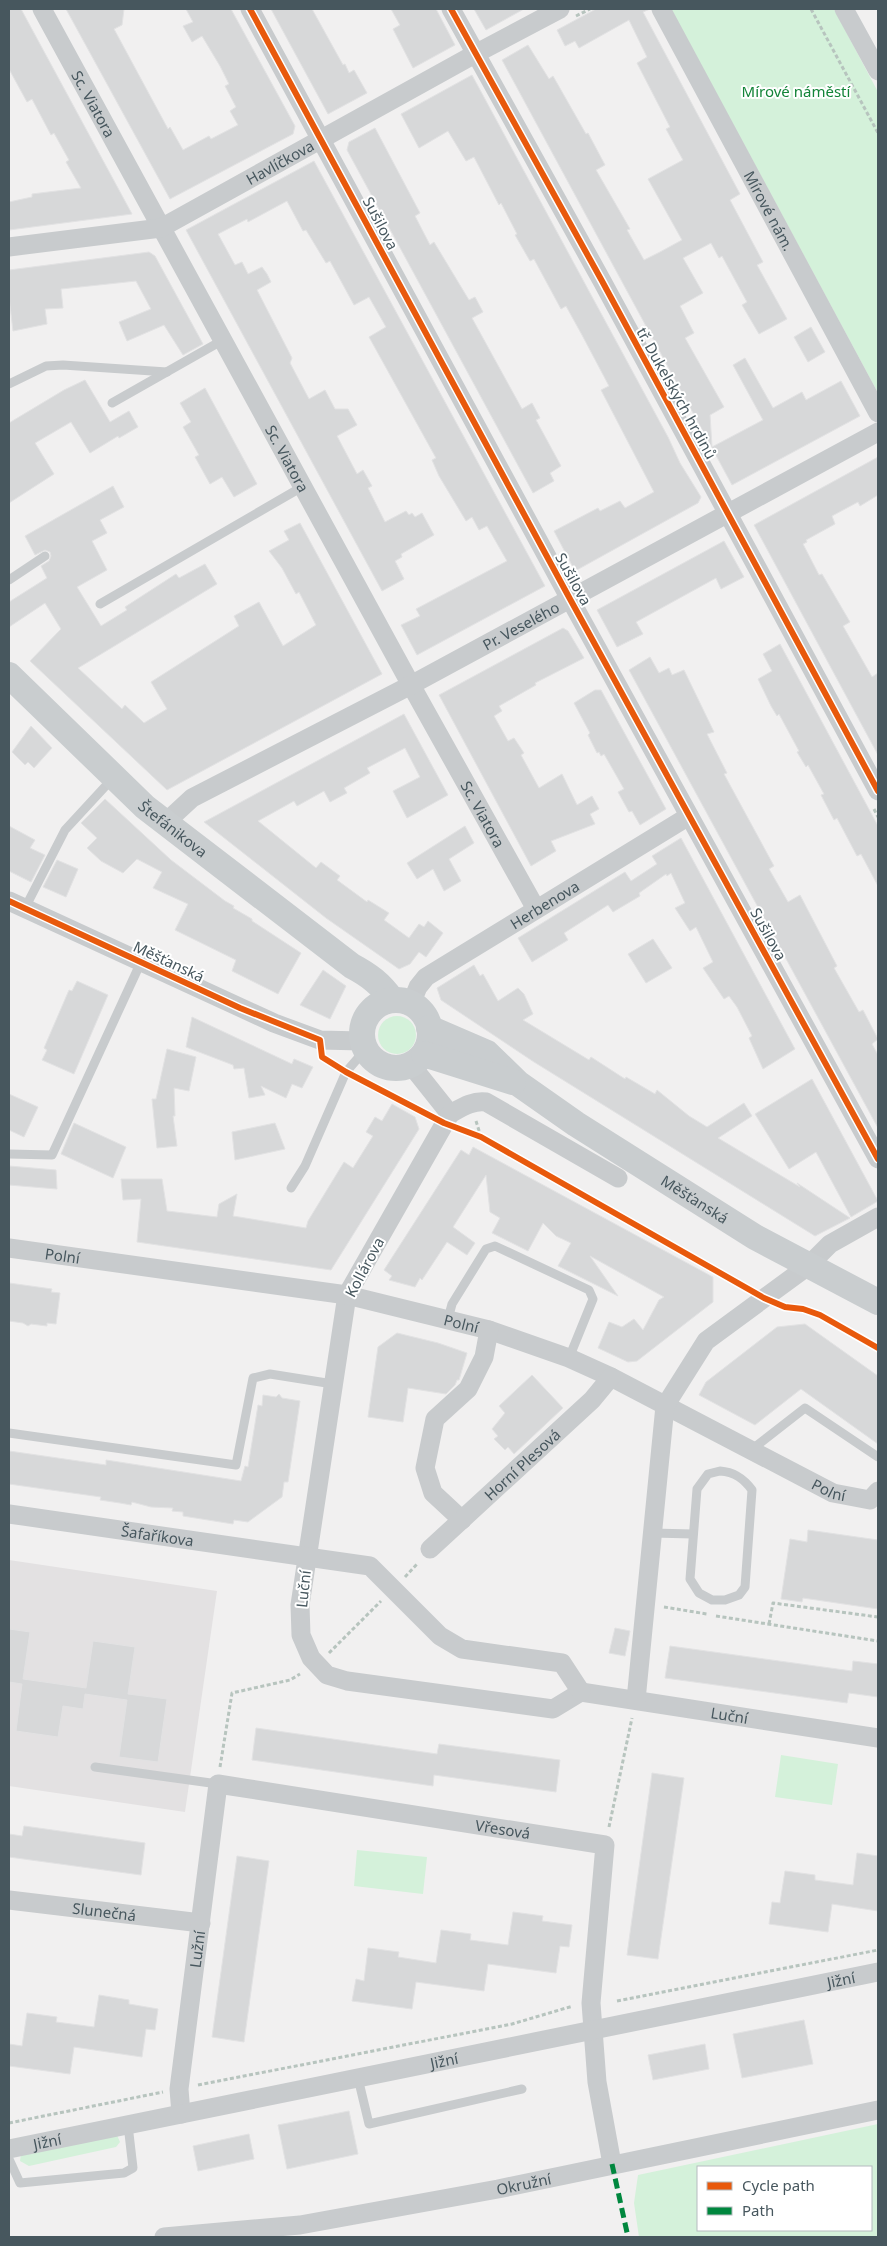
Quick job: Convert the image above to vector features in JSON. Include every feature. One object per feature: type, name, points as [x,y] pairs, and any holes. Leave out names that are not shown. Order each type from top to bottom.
[{"type":"main road","name":"Štefánikova","points":[[9,675],[113,778],[165,823],[352,966],[391,1005]]},
{"type":"main road","points":[[391,1005],[426,1018],[429,1028],[430,1037],[417,1060],[394,1069],[377,1063],[363,1046],[362,1030],[391,1005]]},
{"type":"main road","name":"Měšťanská","points":[[429,1028],[487,1053],[519,1084],[640,1166],[755,1237],[878,1302]]},
{"type":"main road","name":"Měšťanská","points":[[417,1060],[519,1084]]},
{"type":"street","name":"Sc. Viatora","points":[[42,9],[410,685],[536,909]]},
{"type":"street","name":"Sušilova","points":[[250,9],[570,599],[878,1159]]},
{"type":"street","name":"tř. Dukelských hrdinů","points":[[451,9],[729,514],[876,800]]},
{"type":"street","name":"Mírové nám.","points":[[661,9],[878,413]]},
{"type":"street","points":[[844,9],[878,71]]},
{"type":"street","name":"Havlíčkova","points":[[9,247],[161,228],[475,54],[566,13]]},
{"type":"street","name":"Pr. Veselého","points":[[165,823],[192,798],[410,685],[878,432]]},
{"type":"street","name":"Herbenova","points":[[391,1005],[418,987],[426,977],[689,816]]},
{"type":"street","name":"Měšťanská","points":[[17,904],[240,1008],[320,1040],[363,1046]]},
{"type":"street","points":[[417,1060],[447,1119],[470,1103],[486,1102],[618,1178]]},
{"type":"street","name":"Kollárova","points":[[307,1556],[347,1295],[447,1119]]},
{"type":"street","points":[[636,1700],[664,1406],[706,1341],[808,1266],[830,1244],[878,1216]]},
{"type":"street","name":"Polní","points":[[9,1248],[347,1295],[489,1330],[569,1358],[611,1377],[833,1493],[870,1500],[878,1491]]},
{"type":"street","points":[[462,1520],[433,1493],[425,1468],[434,1419],[468,1389],[484,1357],[489,1330]]},
{"type":"street","name":"Horní Plesová","points":[[430,1549],[592,1400],[611,1377]]},
{"type":"street","name":"Šafaříkova","points":[[9,1514],[307,1556]]},
{"type":"street","name":"Luční","points":[[582,1692],[562,1663],[462,1649],[440,1636],[370,1566],[307,1556],[300,1605],[300,1635],[312,1658],[327,1675],[347,1681],[553,1709],[582,1692],[878,1738]]},
{"type":"street","name":"Vřesová","points":[[218,1784],[605,1845]]},
{"type":"street","name":"Lužní","points":[[181,2114],[179,2089],[218,1784]]},
{"type":"street","points":[[605,1845],[591,2003],[597,2082],[612,2164]]},
{"type":"street","name":"Slunečná","points":[[9,1900],[201,1923]]},
{"type":"street","name":"Jižní","points":[[9,2149],[878,1972]]},
{"type":"street","name":"Okružní","points":[[164,2237],[300,2225],[498,2189],[878,2110]]},
{"type":"lane","points":[[112,403],[222,340]]},
{"type":"lane","points":[[9,384],[46,366],[63,365],[167,372]]},
{"type":"lane","points":[[100,604],[302,486]]},
{"type":"lane","points":[[9,580],[45,556]]},
{"type":"lane","points":[[17,904],[65,830],[113,778]]},
{"type":"lane","points":[[9,1154],[52,1155],[141,962]]},
{"type":"lane","points":[[292,1188],[305,1166],[346,1072],[363,1046]]},
{"type":"lane","points":[[448,1320],[452,1304],[486,1249],[495,1246],[589,1290],[593,1299],[569,1358]]},
{"type":"lane","points":[[9,1433],[236,1465],[253,1378],[270,1374],[333,1384]]},
{"type":"lane","points":[[751,1450],[805,1408],[878,1457]]},
{"type":"lane","points":[[720,1471],[731,1472],[746,1482],[752,1490],[745,1587],[739,1595],[725,1600],[712,1600],[698,1593],[690,1579],[693,1534],[697,1490],[708,1474],[720,1471]]},
{"type":"lane","points":[[652,1533],[693,1534]]},
{"type":"lane","points":[[95,1767],[218,1784]]},
{"type":"lane","points":[[358,2078],[369,2124],[522,2089]]},
{"type":"lane","points":[[9,2159],[20,2183],[124,2173],[133,2168],[128,2125]]},
{"type":"path","points":[[566,13],[590,9]]},
{"type":"path","points":[[811,9],[878,133]]},
{"type":"path","points":[[876,800],[878,817]]},
{"type":"path","points":[[447,1119],[490,1142]]},
{"type":"path","points":[[769,1624],[773,1603],[878,1617]]},
{"type":"path","points":[[645,1604],[878,1641]]},
{"type":"path","points":[[605,1845],[636,1700]]},
{"type":"path","points":[[617,2001],[878,1950]]},
{"type":"path","points":[[9,2123],[512,2024],[578,2004]]},
{"type":"shaded area","points":[[9,1560],[217,1591],[185,1812],[9,1786]]},
{"type":"green space","name":"Mírové náměstí","points":[[671,9],[834,9],[878,92],[878,393]]},
{"type":"green space","points":[[397,1016],[411,1021],[416,1035],[411,1049],[397,1054],[383,1049],[378,1035],[383,1021]]},
{"type":"green space","points":[[781,1755],[838,1764],[832,1805],[775,1797]]},
{"type":"green space","points":[[357,1850],[427,1857],[423,1894],[354,1886]]},
{"type":"green space","points":[[878,2124],[878,2237],[639,2237],[634,2203],[638,2175]]},
{"type":"green space","points":[[116,2133],[120,2142],[116,2147],[29,2166],[20,2161],[21,2154]]},
{"type":"building","points":[[9,9],[21,9],[132,214],[9,230],[9,202],[32,197],[32,194],[81,188],[66,162],[69,160],[54,133],[51,135],[32,99],[27,102],[9,69]]},
{"type":"building","points":[[66,9],[124,9],[122,25],[114,29],[168,129],[170,127],[183,150],[209,136],[211,139],[238,125],[230,111],[236,107],[225,86],[229,84],[220,66],[202,36],[192,42],[183,26],[193,22],[186,9],[231,9],[295,126],[293,134],[170,199]]},
{"type":"building","points":[[271,9],[312,9],[343,65],[345,64],[349,73],[354,70],[367,93],[328,114]]},
{"type":"building","points":[[391,9],[436,9],[455,45],[413,68],[393,29],[400,25]]},
{"type":"building","points":[[474,9],[524,9],[486,30]]},
{"type":"building","points":[[596,9],[650,9],[643,12],[740,194],[730,200],[763,262],[757,265],[787,319],[759,334],[742,305],[747,302],[722,256],[719,258],[711,243],[683,258],[703,293],[680,306],[694,333],[685,338],[724,407],[710,415],[712,447],[763,420],[733,365],[745,358],[773,408],[802,392],[806,400],[841,381],[860,416],[732,485],[502,60],[528,45],[549,79],[553,76],[586,134],[588,133],[605,165],[596,170],[630,229],[627,230],[644,260],[660,252],[682,240],[648,179],[683,160],[666,129],[670,127],[637,63],[647,57],[629,20],[579,48],[575,41],[565,46],[557,30]]},
{"type":"building","points":[[472,75],[668,437],[680,463],[701,497],[698,503],[575,571],[554,531],[598,508],[600,511],[620,501],[625,508],[654,492],[601,390],[609,386],[582,335],[566,306],[561,309],[534,259],[530,261],[515,235],[517,234],[501,203],[499,205],[474,157],[466,161],[448,131],[419,148],[401,114]]},
{"type":"building","points":[[375,128],[420,213],[415,216],[430,245],[434,242],[469,300],[475,297],[483,312],[472,318],[522,409],[532,403],[540,418],[536,420],[561,466],[550,473],[554,481],[533,493],[347,150],[349,142]]},
{"type":"building","points":[[314,161],[545,586],[417,655],[401,625],[420,616],[416,609],[507,561],[487,526],[479,530],[472,517],[466,521],[439,476],[432,460],[436,458],[369,337],[386,327],[369,297],[354,305],[330,261],[326,263],[306,230],[303,231],[287,201],[248,222],[247,219],[218,234],[235,265],[242,262],[248,274],[262,267],[267,274],[271,282],[257,290],[292,358],[290,363],[309,399],[325,390],[335,409],[348,409],[357,425],[337,436],[357,474],[363,470],[372,486],[368,488],[385,522],[406,511],[409,515],[412,513],[415,517],[422,513],[434,535],[401,554],[402,557],[395,561],[404,579],[382,591],[186,230]]},
{"type":"building","points":[[149,252],[155,256],[203,344],[183,355],[164,325],[127,341],[119,322],[151,309],[136,281],[61,289],[63,308],[45,309],[47,324],[13,331],[9,297],[9,270]]},
{"type":"building","points":[[811,327],[825,352],[808,362],[794,337]]},
{"type":"building","points":[[85,380],[110,422],[129,411],[138,427],[119,438],[118,436],[90,453],[71,422],[35,443],[54,474],[9,503],[9,423],[64,390]]},
{"type":"building","points":[[205,388],[257,484],[234,497],[222,477],[210,484],[195,457],[199,455],[183,427],[191,422],[180,403]]},
{"type":"building","points":[[878,457],[878,495],[860,506],[858,502],[832,516],[835,524],[806,540],[807,542],[803,544],[819,575],[822,574],[850,622],[843,626],[872,677],[878,673],[878,755],[754,525]]},
{"type":"building","points":[[113,486],[124,507],[100,520],[107,533],[92,541],[107,570],[77,587],[101,626],[127,610],[125,607],[176,574],[179,578],[205,564],[217,584],[78,668],[122,709],[125,705],[144,723],[167,709],[151,682],[239,626],[234,616],[259,602],[283,646],[316,625],[299,592],[296,594],[282,568],[269,551],[289,540],[284,531],[300,523],[382,674],[167,790],[30,661],[61,629],[45,603],[9,627],[9,602],[47,578],[41,566],[49,561],[51,556],[50,552],[45,550],[35,555],[25,536]]},
{"type":"building","points":[[724,541],[744,577],[721,589],[716,578],[636,622],[643,634],[617,647],[597,610]]},
{"type":"building","points":[[563,628],[568,631],[584,658],[535,683],[536,685],[499,706],[502,711],[494,716],[508,741],[514,738],[524,753],[521,755],[539,788],[562,774],[577,805],[592,796],[599,809],[590,814],[595,824],[551,841],[556,851],[531,866],[439,695]]},
{"type":"building","points":[[780,644],[878,826],[878,886],[861,854],[857,856],[837,818],[834,820],[821,795],[824,794],[808,765],[806,767],[797,752],[799,751],[779,714],[777,716],[771,706],[758,679],[772,671],[763,654]]},
{"type":"building","points":[[650,657],[659,673],[669,668],[672,675],[684,670],[714,732],[707,734],[727,773],[724,774],[774,866],[769,869],[788,902],[800,895],[837,966],[834,968],[859,1012],[863,1010],[878,1039],[872,1044],[878,1055],[878,1128],[629,670]]},
{"type":"building","points":[[595,690],[601,690],[666,809],[640,825],[632,811],[629,812],[618,792],[624,789],[604,754],[601,756],[599,752],[597,753],[588,735],[590,733],[574,703]]},
{"type":"building","points":[[404,714],[448,795],[407,818],[393,791],[420,777],[405,748],[367,768],[370,773],[344,788],[347,793],[330,802],[324,791],[297,806],[294,801],[258,821],[316,868],[321,862],[340,876],[337,880],[367,902],[368,900],[389,913],[384,920],[409,938],[419,924],[424,927],[428,921],[443,933],[426,957],[419,952],[410,964],[399,969],[326,918],[204,822]]},
{"type":"building","points":[[31,726],[52,748],[34,768],[28,762],[25,765],[12,752]]},
{"type":"building","points":[[105,799],[171,860],[234,906],[233,908],[301,953],[278,994],[232,971],[236,960],[175,930],[188,904],[153,888],[162,872],[137,859],[123,873],[101,861],[87,848],[97,838],[81,823]]},
{"type":"building","points":[[9,826],[35,840],[30,848],[45,855],[31,882],[9,871]]},
{"type":"building","points":[[465,826],[474,843],[449,859],[461,881],[444,891],[433,869],[417,879],[407,863]]},
{"type":"building","points":[[681,838],[795,1049],[763,1069],[749,1038],[752,1036],[737,1007],[729,996],[724,999],[703,968],[713,962],[696,927],[690,931],[675,908],[685,903],[671,873],[667,876],[666,874],[639,893],[640,896],[613,912],[608,905],[564,933],[568,940],[532,962],[518,938],[625,872],[631,881],[657,864],[652,856]]},
{"type":"building","points":[[57,860],[78,869],[66,897],[43,887]]},
{"type":"building","points":[[653,939],[672,968],[646,983],[628,954]]},
{"type":"building","points":[[474,965],[480,976],[483,974],[498,1001],[518,988],[524,994],[533,1014],[523,1020],[589,1060],[591,1057],[625,1079],[626,1077],[655,1094],[657,1090],[689,1116],[707,1127],[744,1103],[752,1116],[718,1138],[800,1187],[797,1183],[850,1218],[815,1236],[534,1062],[441,1000],[437,988]]},
{"type":"building","points":[[323,970],[346,986],[330,1019],[300,1005]]},
{"type":"building","points":[[77,981],[108,995],[74,1074],[42,1060],[47,1050],[44,1048],[69,990],[72,991]]},
{"type":"building","points":[[192,1017],[292,1064],[294,1059],[313,1067],[302,1088],[292,1084],[286,1098],[261,1086],[265,1095],[249,1098],[244,1068],[234,1069],[233,1065],[186,1047]]},
{"type":"building","points":[[167,1049],[196,1057],[189,1091],[174,1088],[175,1116],[173,1116],[177,1146],[157,1148],[152,1099],[156,1099]]},
{"type":"building","points":[[812,1079],[878,1201],[851,1217],[816,1152],[789,1169],[755,1114]]},
{"type":"building","points":[[9,1094],[38,1107],[24,1137],[9,1130]]},
{"type":"building","points":[[392,1104],[415,1117],[419,1129],[331,1270],[137,1242],[141,1199],[123,1200],[121,1179],[162,1179],[167,1211],[217,1217],[219,1204],[237,1194],[233,1216],[306,1228],[308,1221],[344,1162],[353,1168],[373,1136],[366,1132],[375,1117],[382,1121]]},
{"type":"building","points":[[74,1123],[126,1147],[113,1178],[61,1154]]},
{"type":"building","points":[[275,1123],[285,1149],[235,1160],[232,1132]]},
{"type":"building","points":[[473,1147],[713,1277],[713,1302],[637,1361],[628,1362],[598,1348],[609,1322],[622,1327],[634,1319],[643,1330],[659,1300],[664,1297],[590,1256],[618,1296],[558,1266],[571,1243],[556,1236],[543,1223],[528,1251],[492,1233],[500,1218],[490,1212],[486,1175],[453,1227],[475,1243],[467,1255],[447,1242],[422,1280],[420,1278],[415,1287],[389,1280],[392,1276],[384,1270],[461,1150],[469,1155]]},
{"type":"building","points":[[9,1166],[56,1170],[57,1189],[9,1185]]},
{"type":"building","points":[[9,1283],[52,1289],[51,1292],[60,1293],[56,1324],[47,1323],[47,1326],[31,1324],[28,1326],[23,1323],[9,1321]]},
{"type":"building","points":[[805,1324],[878,1376],[878,1444],[801,1389],[755,1425],[699,1395],[706,1382],[777,1327]]},
{"type":"building","points":[[397,1333],[438,1343],[467,1353],[459,1380],[446,1394],[408,1388],[403,1422],[368,1417],[378,1347]]},
{"type":"building","points":[[532,1375],[563,1408],[514,1454],[508,1447],[505,1450],[494,1439],[498,1436],[492,1429],[505,1413],[499,1406]]},
{"type":"building","points":[[279,1394],[282,1398],[300,1401],[288,1482],[284,1482],[282,1497],[248,1522],[234,1520],[233,1524],[183,1516],[183,1512],[172,1511],[173,1508],[151,1507],[132,1502],[131,1505],[100,1500],[101,1497],[9,1484],[9,1451],[106,1465],[106,1460],[241,1481],[245,1466],[248,1467],[258,1405],[262,1406],[263,1395],[276,1397]]},
{"type":"building","points":[[808,1530],[878,1540],[878,1609],[803,1598],[802,1602],[781,1599],[790,1539],[807,1542]]},
{"type":"building","points":[[615,1628],[630,1631],[625,1656],[609,1653]]},
{"type":"building","points":[[9,1629],[30,1632],[23,1679],[86,1688],[93,1641],[135,1647],[128,1694],[167,1699],[158,1762],[119,1757],[127,1700],[85,1694],[83,1709],[63,1706],[58,1737],[16,1731],[22,1684],[9,1682]]},
{"type":"building","points":[[670,1646],[852,1671],[853,1661],[878,1664],[878,1697],[849,1693],[847,1703],[665,1678]]},
{"type":"building","points":[[256,1728],[437,1754],[439,1744],[560,1760],[556,1792],[434,1775],[433,1786],[252,1760]]},
{"type":"building","points":[[652,1773],[684,1778],[658,1959],[627,1955]]},
{"type":"building","points":[[24,1826],[145,1843],[141,1875],[9,1857],[9,1834],[22,1836]]},
{"type":"building","points":[[857,1853],[878,1856],[878,1911],[832,1904],[828,1932],[769,1924],[772,1902],[780,1903],[785,1871],[815,1875],[815,1880],[853,1885]]},
{"type":"building","points":[[237,1856],[269,1861],[244,2042],[212,2037]]},
{"type":"building","points":[[513,1912],[543,1916],[542,1921],[572,1925],[569,1947],[560,1946],[556,1973],[488,1964],[484,1991],[416,1982],[412,2009],[352,2001],[356,1979],[364,1981],[368,1948],[399,1952],[398,1957],[436,1963],[441,1930],[471,1934],[470,1940],[508,1945]]},
{"type":"building","points":[[99,1995],[129,2000],[129,2004],[158,2009],[155,2030],[146,2029],[142,2057],[74,2047],[70,2074],[9,2066],[9,2044],[22,2046],[27,2013],[57,2017],[56,2022],[94,2027]]},
{"type":"building","points":[[804,2020],[813,2064],[742,2078],[733,2034]]},
{"type":"building","points":[[705,2044],[709,2069],[653,2080],[648,2055]]},
{"type":"building","points":[[349,2111],[358,2154],[287,2169],[278,2125]]},
{"type":"building","points":[[249,2134],[254,2159],[198,2171],[193,2146]]},
{"type":"marked path","points":[[612,2164],[628,2237]]},
{"type":"cycle path","points":[[250,9],[570,599],[878,1159]]},
{"type":"cycle path","points":[[451,9],[602,281],[878,791]]},
{"type":"cycle path","points":[[9,901],[240,1008],[320,1040],[322,1057],[346,1072],[444,1123],[481,1137],[764,1298],[785,1307],[803,1309],[820,1315],[878,1348]]}]
